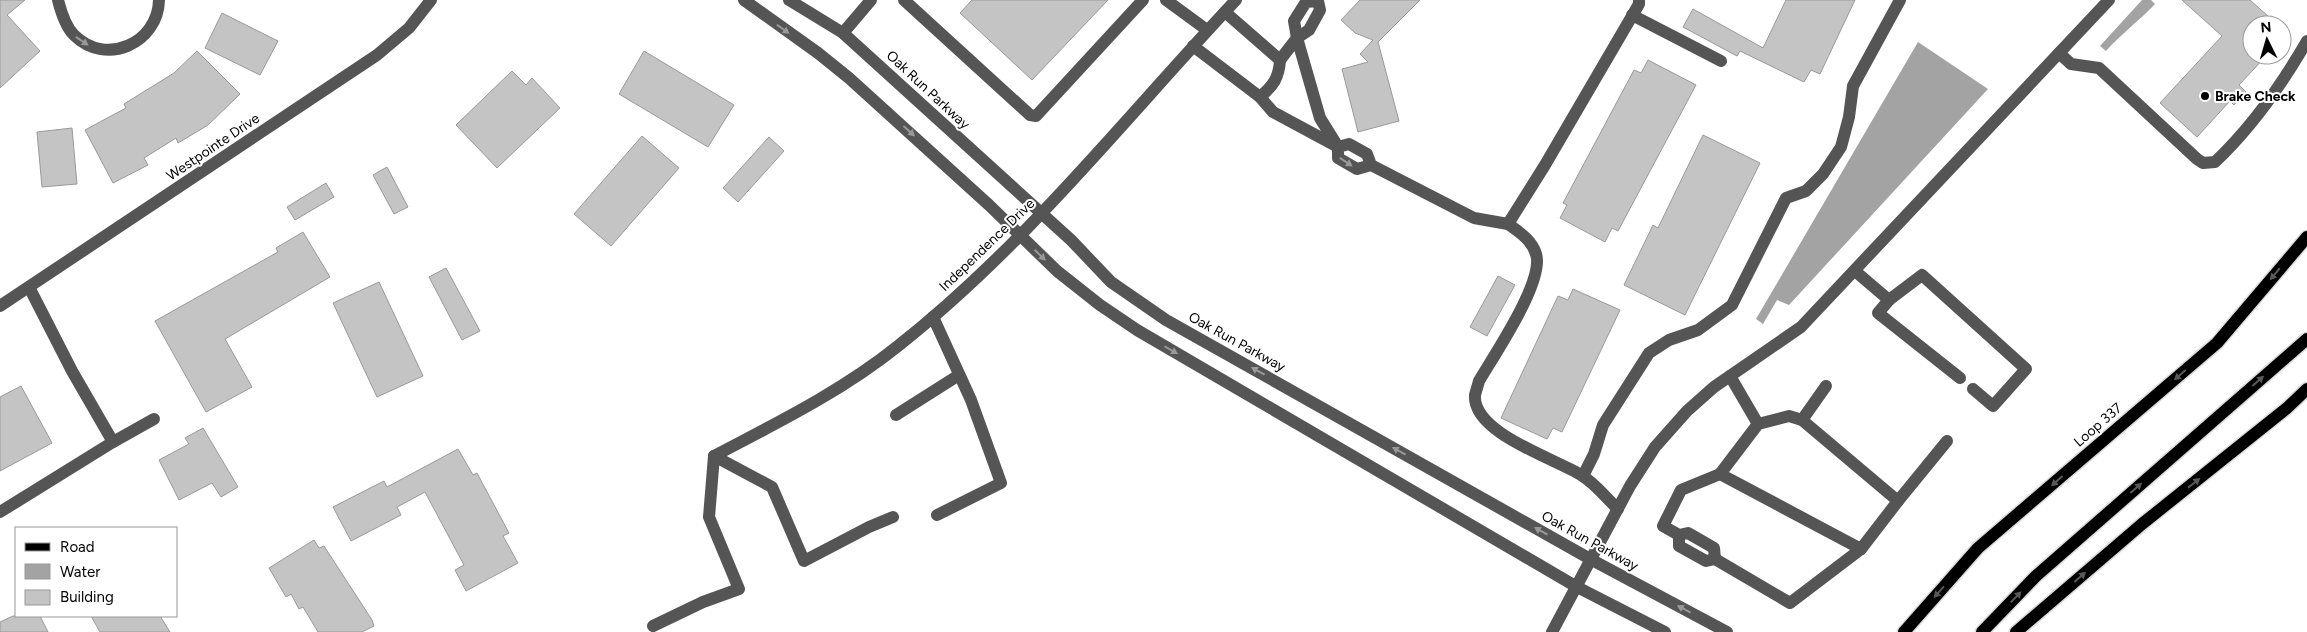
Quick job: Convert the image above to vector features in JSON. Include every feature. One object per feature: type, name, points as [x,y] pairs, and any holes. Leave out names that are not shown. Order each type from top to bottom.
[{"type":"main road","name":"Loop 337","points":[[1904,632],[1978,548],[2217,343],[2307,237]]},
{"type":"main road","points":[[1982,632],[2036,576],[2307,339]]},
{"type":"main road","points":[[2016,632],[2142,524],[2287,408],[2307,389]]},
{"type":"street","points":[[58,0],[66,24],[74,35],[84,43],[108,50],[121,49],[134,44],[144,36],[152,26],[157,14],[159,0]]},
{"type":"street","name":"Westpointe Drive","points":[[0,306],[377,56],[405,32],[431,0]]},
{"type":"street","points":[[744,0],[849,78],[1057,271],[1100,305],[1136,330],[1577,587],[1665,632]]},
{"type":"street","name":"Oak Run Parkway","points":[[790,0],[843,33],[1071,240],[1111,282],[1166,320],[1592,560],[1727,632]]},
{"type":"street","points":[[843,33],[871,0]]},
{"type":"street","points":[[904,0],[1030,115],[1036,116],[1143,0]]},
{"type":"street","points":[[1166,0],[1207,30]]},
{"type":"street","name":"Independence Drive","points":[[714,456],[791,416],[852,380],[933,317],[1021,236],[1236,0]]},
{"type":"street","points":[[1260,97],[1272,86],[1279,75],[1280,60],[1297,38],[1309,30],[1320,10],[1318,0]]},
{"type":"street","points":[[1508,224],[1545,165],[1639,0]]},
{"type":"street","points":[[1583,476],[1594,454],[1603,425],[1649,354],[1669,340],[1698,330],[1732,305],[1786,198],[1806,191],[1823,174],[1841,147],[1849,117],[1853,86],[1900,0]]},
{"type":"street","points":[[1552,632],[1641,466],[1655,447],[1694,404],[1730,376],[1801,327],[2109,0]]},
{"type":"street","points":[[1225,12],[1280,60]]},
{"type":"street","points":[[1632,15],[1721,61]]},
{"type":"street","points":[[1297,38],[1320,118],[1338,147],[1338,158],[1357,169],[1372,165]]},
{"type":"street","points":[[2059,53],[2071,64],[2100,68],[2197,159],[2207,164],[2215,162],[2254,121],[2274,95],[2307,41]]},
{"type":"street","points":[[1193,46],[1260,97],[1273,112],[1338,147],[1349,144],[1358,148],[1367,154],[1372,165],[1474,218],[1508,224],[1525,237],[1533,247],[1538,265],[1534,286],[1479,381],[1475,396],[1478,409],[1487,423],[1506,437],[1583,476],[1618,509]]},
{"type":"street","points":[[1855,271],[1889,300]]},
{"type":"street","points":[[1960,378],[1878,313],[1889,300],[1922,275],[2026,369],[1993,406],[1973,390]]},
{"type":"street","points":[[29,287],[72,371],[113,442]]},
{"type":"street","points":[[933,317],[971,400],[1001,483],[937,515]]},
{"type":"street","points":[[896,415],[959,375]]},
{"type":"street","points":[[1730,376],[1758,424]]},
{"type":"street","points":[[1802,420],[1826,386]]},
{"type":"street","points":[[1898,501],[1802,420],[1790,416],[1758,424],[1720,474],[1681,490],[1664,526],[1679,535],[1688,534],[1714,548],[1715,559],[1790,603],[1861,549],[1947,441]]},
{"type":"street","points":[[0,512],[113,442],[154,419]]},
{"type":"street","points":[[653,626],[703,602],[739,589],[709,517],[714,456],[772,487],[804,561],[869,527],[893,517]]},
{"type":"street","points":[[1720,474],[1861,549]]},
{"type":"water","points":[[2142,0],[2151,0],[2155,4],[2106,51],[2100,46]]},
{"type":"water","points":[[1918,42],[1988,89],[1789,305],[1777,300],[1763,324],[1756,319]]},
{"type":"building","points":[[0,0],[25,0],[7,15],[40,51],[0,88]]},
{"type":"building","points":[[972,0],[1108,0],[1032,80],[960,13]]},
{"type":"building","points":[[1360,0],[1420,0],[1378,42],[1399,121],[1358,132],[1342,69],[1368,62],[1360,54],[1373,40],[1355,33],[1341,20]]},
{"type":"building","points":[[1786,0],[1855,0],[1820,74],[1811,70],[1804,82],[1740,51],[1737,56],[1683,27],[1693,9],[1763,48]]},
{"type":"building","points":[[2182,0],[2250,0],[2267,15],[2242,15],[2242,65],[2258,65],[2239,85],[2246,92],[2234,105],[2230,101],[2197,137],[2160,103],[2222,36]]},
{"type":"building","points":[[222,13],[278,41],[260,75],[205,48]]},
{"type":"building","points":[[197,51],[240,94],[208,125],[178,143],[176,138],[144,158],[148,165],[113,183],[85,130],[126,108],[124,104],[174,73]]},
{"type":"building","points":[[644,51],[734,105],[708,147],[619,94]]},
{"type":"building","points":[[1648,60],[1696,85],[1618,231],[1612,228],[1605,242],[1560,218],[1567,205],[1563,203],[1634,70],[1641,73]]},
{"type":"building","points":[[512,71],[526,85],[532,78],[560,108],[497,168],[456,125]]},
{"type":"building","points":[[72,128],[77,184],[42,187],[37,132]]},
{"type":"building","points":[[1703,135],[1760,163],[1685,315],[1624,285],[1653,225],[1658,228]]},
{"type":"building","points":[[642,136],[679,168],[611,246],[574,214]]},
{"type":"building","points":[[769,137],[784,151],[738,202],[723,188]]},
{"type":"building","points":[[387,167],[408,207],[394,214],[373,175]]},
{"type":"building","points":[[326,183],[334,197],[295,220],[287,207]]},
{"type":"building","points":[[303,232],[330,277],[225,339],[252,387],[206,412],[155,321],[278,252],[276,248]]},
{"type":"building","points":[[446,268],[480,331],[462,340],[429,277]]},
{"type":"building","points":[[1498,276],[1515,285],[1487,336],[1470,327]]},
{"type":"building","points":[[379,282],[423,376],[377,397],[333,303]]},
{"type":"building","points":[[1573,289],[1620,310],[1562,432],[1553,428],[1547,439],[1501,418],[1558,296],[1568,300]]},
{"type":"building","points":[[21,386],[52,443],[0,471],[0,397]]},
{"type":"building","points":[[203,428],[238,487],[221,497],[212,483],[179,500],[159,460],[189,444],[185,438]]},
{"type":"building","points":[[458,449],[473,475],[477,473],[509,533],[503,536],[518,563],[466,591],[455,570],[464,565],[425,492],[397,507],[401,515],[351,541],[333,507],[384,481],[387,487]]},
{"type":"building","points":[[314,540],[319,548],[324,546],[374,626],[362,632],[318,632],[303,607],[299,609],[291,594],[286,597],[269,568]]},
{"type":"building","points":[[13,616],[40,617],[48,632],[0,632],[0,622]]},
{"type":"building","points":[[92,617],[161,617],[170,632],[100,632]]},
{"type":"place","name":"Brake Check","points":[[2205,96]]}]
